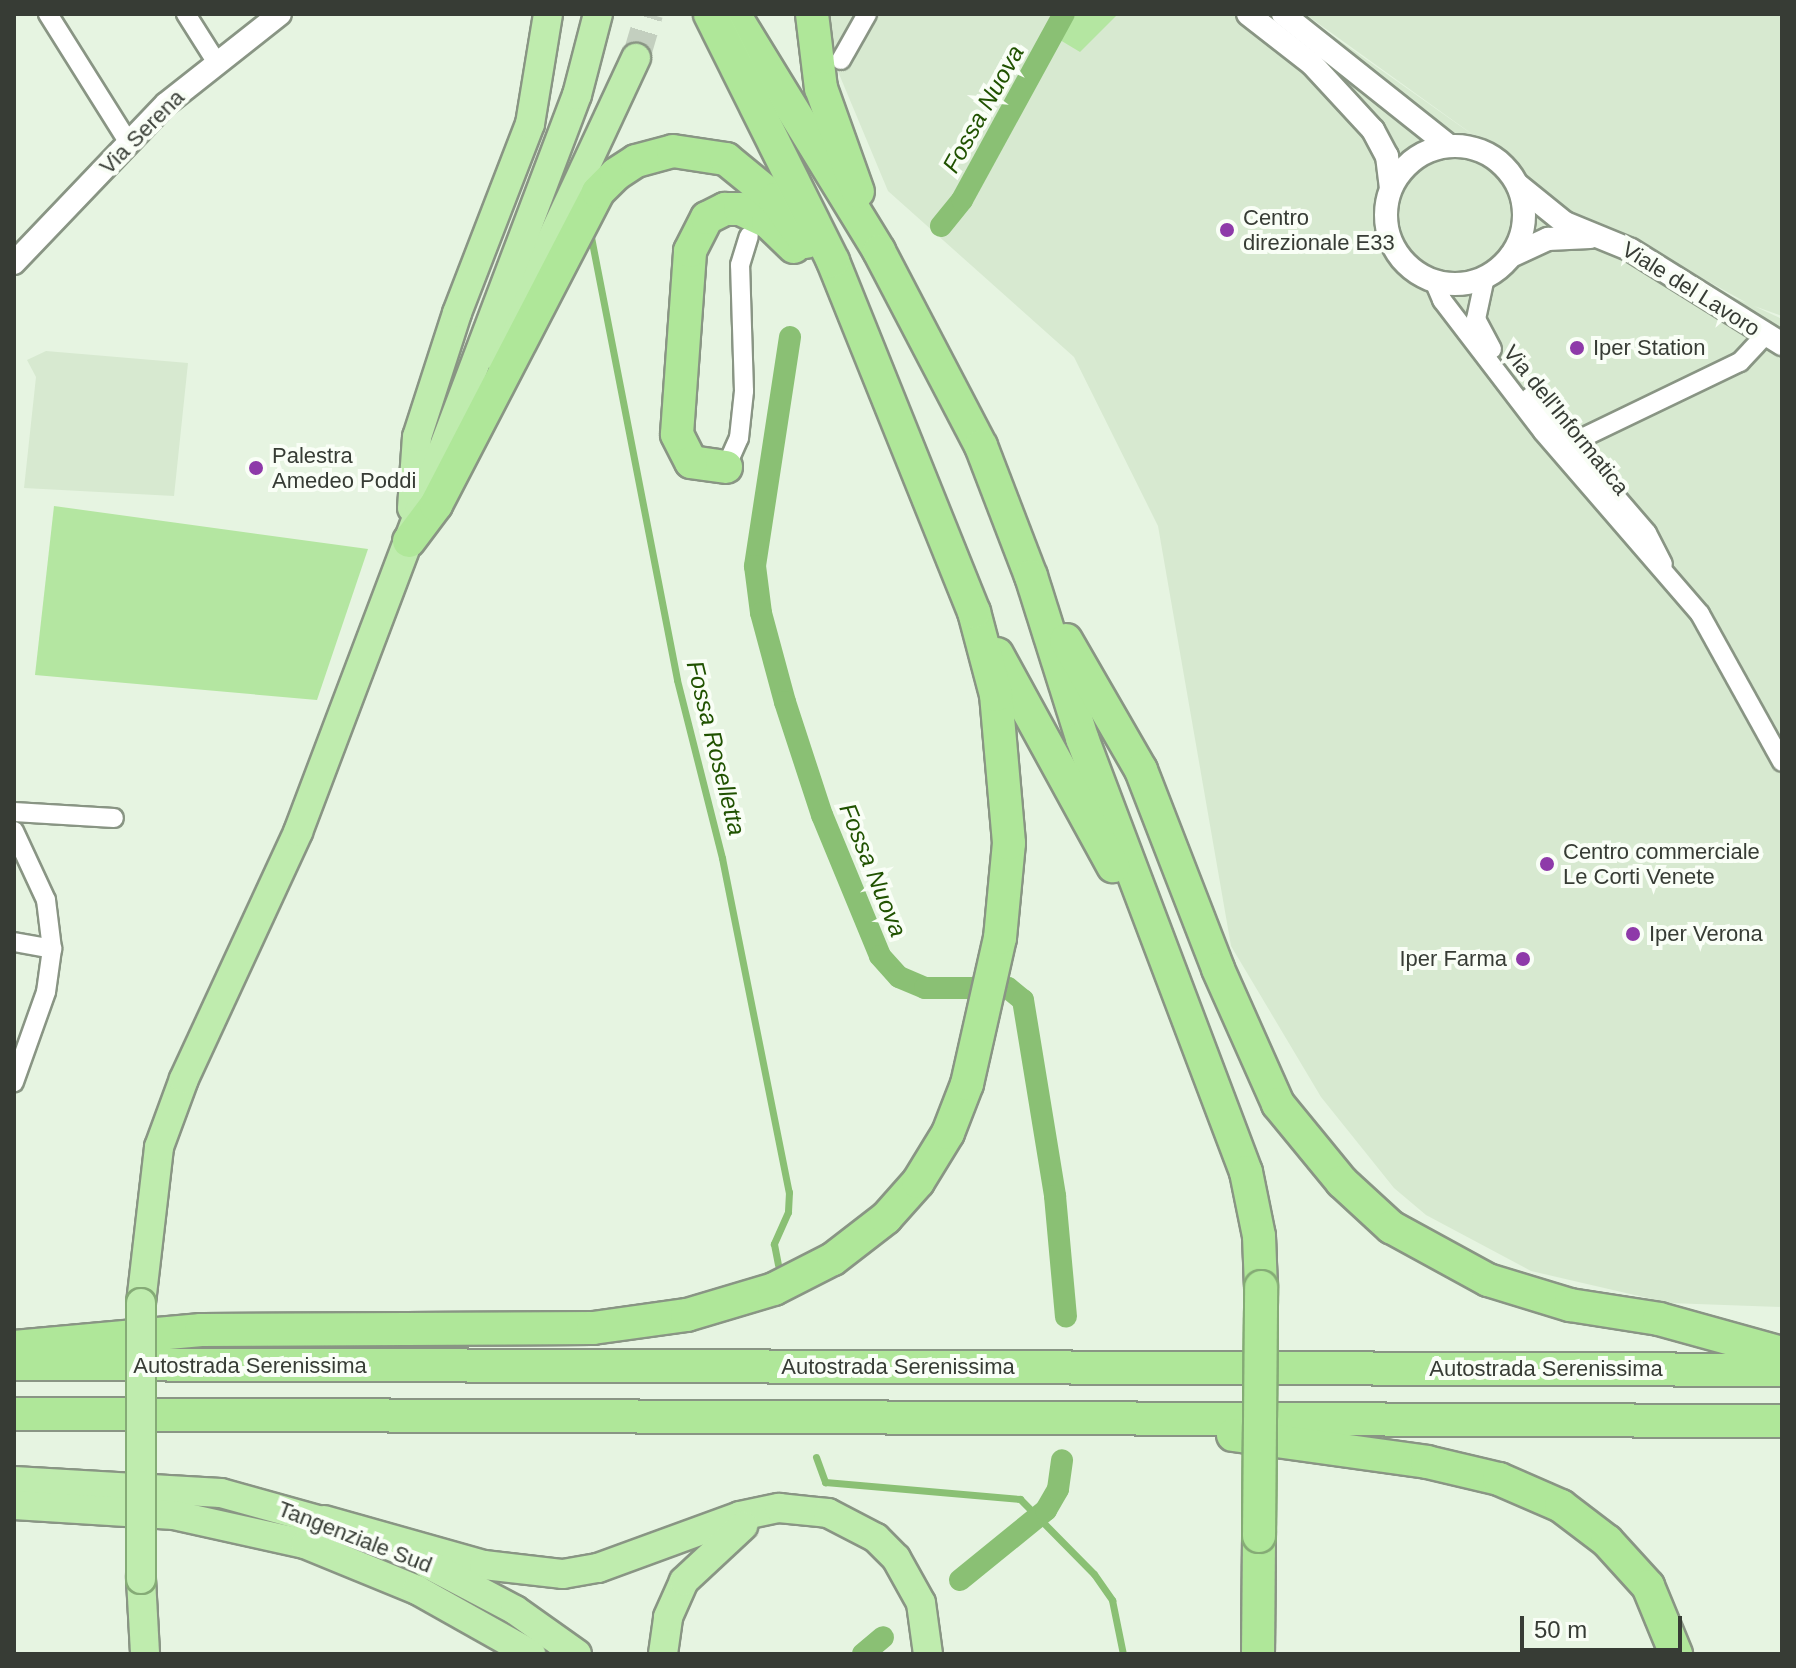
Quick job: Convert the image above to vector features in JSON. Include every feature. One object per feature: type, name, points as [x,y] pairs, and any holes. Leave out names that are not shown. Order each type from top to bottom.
[{"type":"highway","points":[[409,541],[417,437],[457,313],[530,124],[548,14]]},
{"type":"highway","points":[[145,1654],[141,1579],[141,1303],[159,1147],[184,1079],[298,832],[577,95],[598,14]]},
{"type":"highway","points":[[710,14],[853,311],[974,612],[1182,996]]},
{"type":"highway","points":[[734,14],[879,251],[981,446],[1031,576],[1082,738],[1246,1172],[1259,1236],[1261,1287],[1258,1654]]},
{"type":"highway","points":[[812,14],[821,88],[879,251]]},
{"type":"highway","points":[[409,541],[636,58]]},
{"type":"highway","points":[[409,541],[436,505],[598,192],[636,161],[673,151],[726,159],[775,199],[853,311]]},
{"type":"highway","points":[[726,467],[691,462],[677,434],[685,271],[707,218],[740,209],[768,222],[853,311]]},
{"type":"highway","points":[[1031,576],[1141,770],[1218,969],[1278,1104],[1342,1182],[1391,1227],[1488,1280],[1570,1305],[1659,1319],[1782,1353]]},
{"type":"highway","points":[[14,1347],[201,1330],[593,1328],[687,1315],[774,1289],[833,1259],[886,1218],[918,1182],[948,1133],[967,1084],[989,990],[1009,843],[996,695],[974,612]]},
{"type":"highway","name":"Autostrada Serenissima","points":[[14,1364],[1782,1370]]},
{"type":"highway","points":[[14,1414],[1782,1421]]},
{"type":"highway","points":[[1079,1417],[1353,1450],[1499,1479],[1561,1506],[1607,1541],[1648,1586],[1676,1654]]},
{"type":"highway","name":"Tangenziale Sud","points":[[14,1481],[170,1487],[221,1493],[324,1520],[457,1577],[577,1654]]},
{"type":"highway","name":"Tangenziale Sud","points":[[14,1505],[103,1508],[234,1526],[305,1544],[417,1590],[531,1654]]},
{"type":"highway","points":[[663,1654],[668,1617],[700,1562],[738,1529],[779,1508]]},
{"type":"highway","points":[[324,1520],[484,1565],[563,1574],[598,1568],[740,1516],[779,1508],[828,1513],[876,1538],[896,1558],[921,1603],[928,1654]]},
{"type":"highway","points":[[417,1590],[504,1654]]},
{"type":"highway","points":[[1239,1654],[1257,1598]]},
{"type":"street","points":[[48,14],[129,143]]},
{"type":"street","points":[[186,14],[217,63]]},
{"type":"street","name":"Via Serena","points":[[17,254],[166,104],[280,14]]},
{"type":"street","points":[[841,60],[867,14]]},
{"type":"street","points":[[1248,14],[1312,64],[1373,130],[1387,156],[1391,187],[1385,209],[1396,252],[1434,281],[1469,283],[1485,277]]},
{"type":"street","name":"Viale del Lavoro","points":[[1283,14],[1449,146],[1490,155],[1518,185],[1565,223],[1631,250],[1773,340]]},
{"type":"street","points":[[1391,187],[1414,158],[1449,146]]},
{"type":"street","points":[[1511,256],[1524,214],[1518,185]]},
{"type":"street","points":[[726,467],[739,438],[744,391],[740,265],[749,236]]},
{"type":"street","name":"Viale del Lavoro","points":[[1485,277],[1511,256],[1548,239],[1599,236]]},
{"type":"street","name":"Via dell'Informatica","points":[[1485,277],[1476,319],[1482,337],[1647,533],[1671,581]]},
{"type":"street","name":"Via dell'Informatica","points":[[1434,281],[1442,300],[1543,432],[1707,626],[1782,762]]},
{"type":"street","points":[[1564,437],[1584,437],[1740,362],[1773,340]]},
{"type":"street","points":[[14,812],[114,818]]},
{"type":"street","points":[[14,831],[46,900],[52,949],[46,992],[14,1082]]},
{"type":"street","points":[[14,942],[52,949]]},
{"type":"shaded area","points":[[828,14],[1302,14],[1497,152],[1305,14],[1782,14],[1782,316],[1754,306],[1782,319],[1782,1307],[1669,1303],[1531,1271],[1426,1215],[1394,1188],[1321,1097],[1231,946],[1158,526],[1074,357],[888,191],[829,50]],"holes":[[[1622,234],[1747,303],[1687,278]]]},
{"type":"shaded area","points":[[46,351],[188,363],[174,496],[24,488],[36,377],[27,360]]},
{"type":"green space","points":[[1076,14],[1118,14],[1080,52],[1060,40]]},
{"type":"green space","points":[[54,506],[368,549],[317,700],[35,675]]},
{"type":"waterway","name":"Fossa Nuova","points":[[941,226],[962,200],[1064,14]]},
{"type":"waterway","name":"Fossa Roselletta","points":[[591,237],[677,680],[722,858],[789,1192],[788,1212],[774,1244],[778,1265]]},
{"type":"waterway","name":"Fossa Nuova","points":[[790,337],[755,566],[761,613],[785,702],[822,815],[880,956],[899,977],[925,988],[1008,988],[1023,1000],[1055,1196],[1066,1316]]},
{"type":"waterway","name":"Fossa Roselletta","points":[[816,1457],[825,1482],[1020,1499],[1094,1574],[1112,1600],[1123,1654]]},
{"type":"waterway","name":"Fossa Nuova","points":[[960,1580],[1046,1510],[1058,1489],[1062,1460]]},
{"type":"waterway","name":"Fossa Nuova","points":[[863,1654],[883,1637]]},
{"type":"tunnel","points":[[636,58],[649,14]]},
{"type":"place","name":"Centro direzionale E33","points":[[1227,230]]},
{"type":"place","name":"Iper Station","points":[[1577,348]]},
{"type":"place","name":"Palestra Amedeo Poddi","points":[[256,468]]},
{"type":"place","name":"Centro commerciale Le Corti Venete","points":[[1547,864]]},
{"type":"place","name":"Iper Verona","points":[[1633,934]]},
{"type":"place","name":"Iper Farma","points":[[1523,959]]}]
